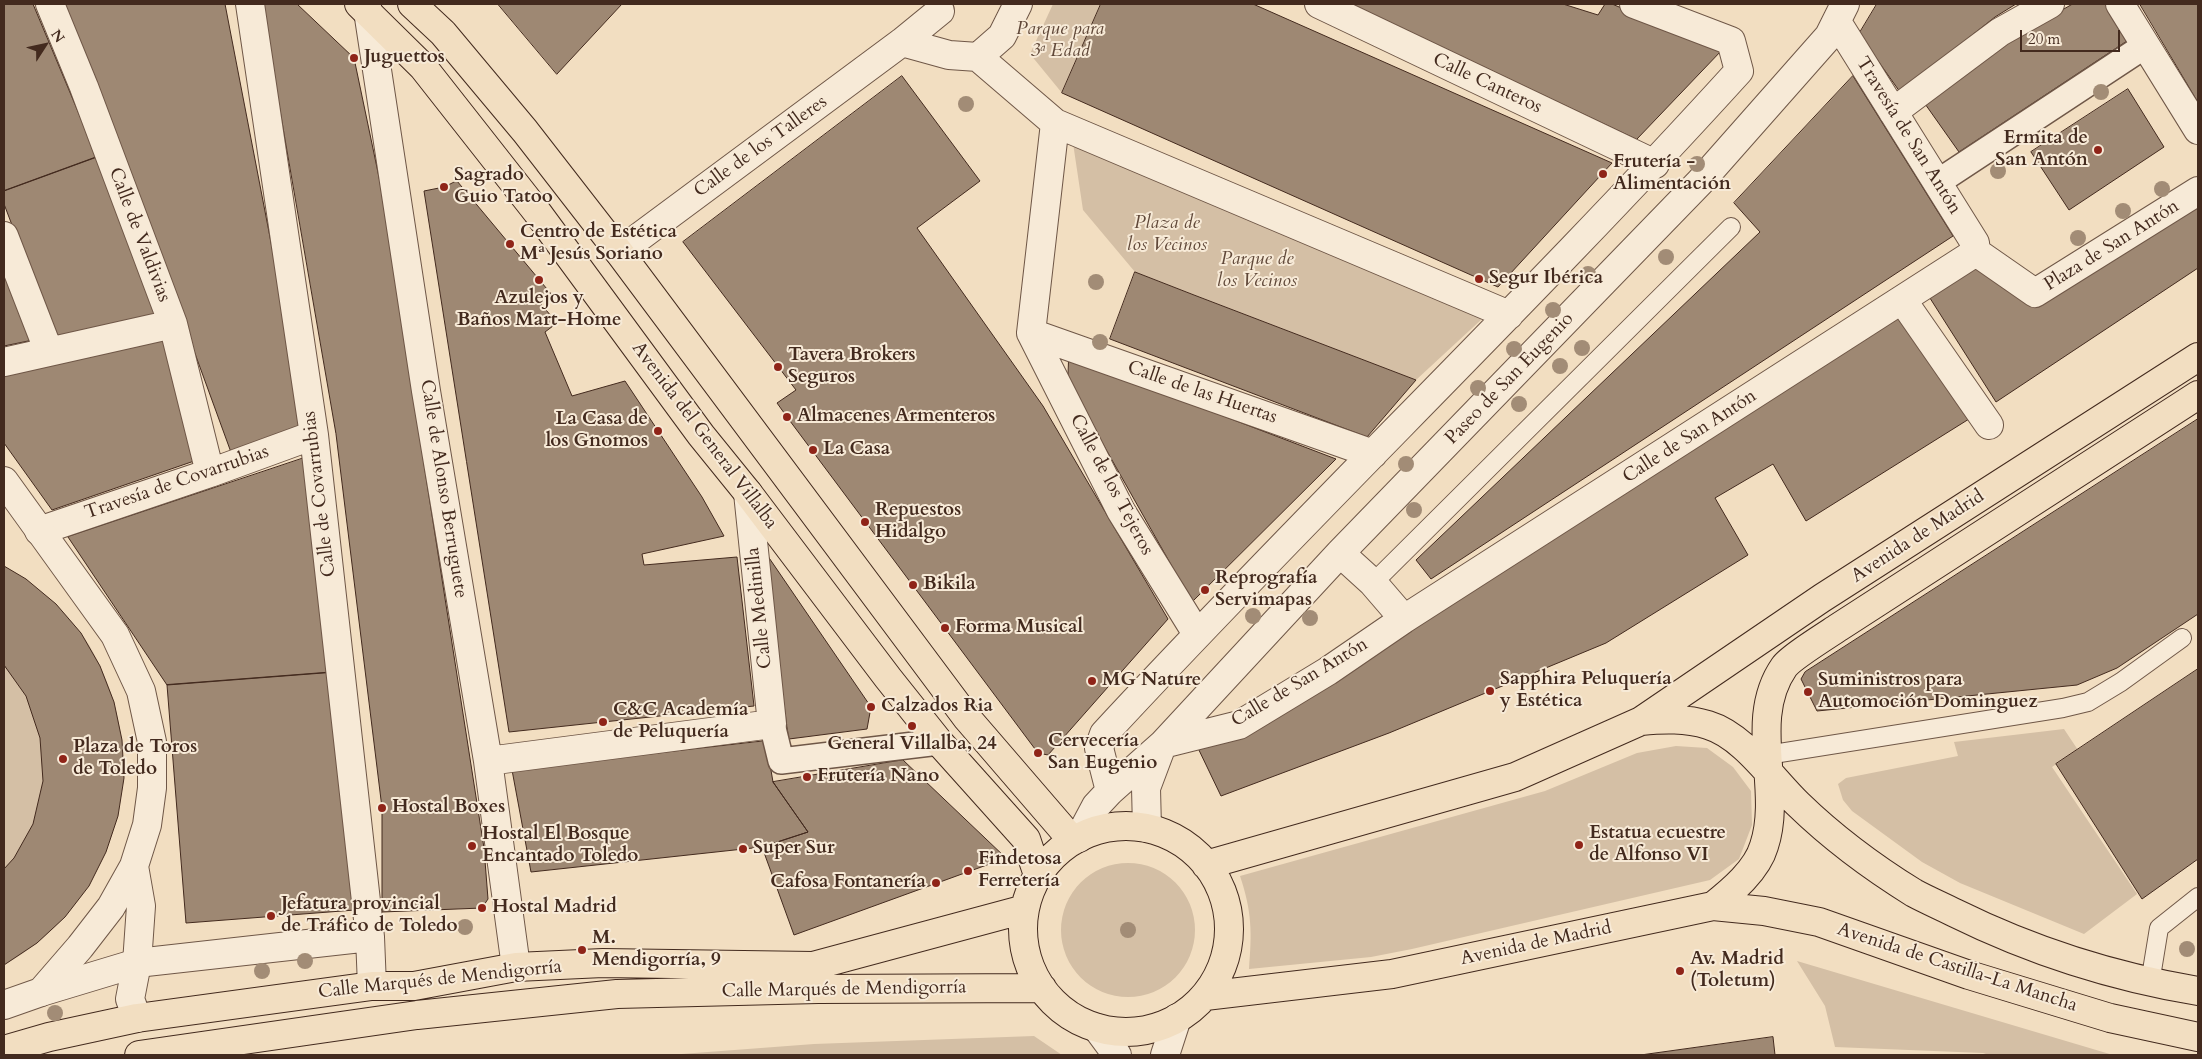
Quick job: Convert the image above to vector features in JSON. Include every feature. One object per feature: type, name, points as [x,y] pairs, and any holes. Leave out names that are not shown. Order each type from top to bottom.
[{"type":"main road","points":[[412,4],[443,33],[525,131],[619,252],[967,718],[1076,839]]},
{"type":"main road","name":"Avenida del General Villalba","points":[[364,7],[423,67],[537,212],[701,435],[748,493],[939,742],[1026,839],[1038,875]]},
{"type":"main road","name":"Avenida de Madrid","points":[[1206,865],[1515,777],[1641,721],[1822,598],[2198,357]]},
{"type":"main road","name":"Avenida de Madrid","points":[[1205,996],[1392,974],[1713,906],[1742,882],[1764,848],[1770,820],[1767,764],[1768,702],[1785,665],[1847,621],[2198,395]]},
{"type":"main road","name":"Avenida de Madrid","points":[[1641,721],[1674,719],[1708,725],[1736,739],[1767,764]]},
{"type":"main road","points":[[1767,764],[1846,848],[1916,894],[1993,932],[2077,962],[2150,983],[2198,992]]},
{"type":"main road","points":[[1123,826],[1146,828],[1176,840],[1189,848],[1206,865],[1223,896],[1228,913],[1229,930],[1223,965],[1205,996],[1177,1018],[1152,1029],[1125,1032],[1097,1028],[1076,1019],[1057,1006],[1042,988],[1030,965],[1024,940],[1025,909],[1038,875],[1048,862],[1076,839],[1100,829],[1123,826]]},
{"type":"main road","name":"Avenida de Castilla-La Mancha","points":[[1713,906],[1764,911],[1819,922],[1969,974],[2110,1018],[2198,1037]]},
{"type":"main road","name":"Calle Marqués de Mendigorría","points":[[4,1050],[49,1037],[137,1018],[163,1016],[372,986],[414,986],[516,967],[604,963],[813,966],[1025,909]]},
{"type":"main road","points":[[163,1016],[198,1027],[222,1028],[249,1048],[258,1026],[274,1017],[378,1002],[414,986]]},
{"type":"main road","name":"Calle Marqués de Mendigorría","points":[[139,1055],[249,1048],[417,1015],[617,994],[818,989],[1042,988]]},
{"type":"main road","points":[[52,1055],[100,1042],[137,1018]]},
{"type":"street","name":"Calle de Valdivias","points":[[50,4],[84,88],[173,324],[210,474]]},
{"type":"street","name":"Calle de Covarrubias","points":[[250,4],[314,435],[370,937],[372,986]]},
{"type":"street","points":[[978,57],[1002,36],[1018,4]]},
{"type":"street","name":"Calle Canteros","points":[[1319,4],[1655,164]]},
{"type":"street","points":[[1110,791],[1099,748],[1104,734],[1197,634],[1510,315],[1655,164],[1738,71],[1731,41],[1634,4]]},
{"type":"street","points":[[1893,112],[2000,32],[2050,4]]},
{"type":"street","points":[[2120,4],[2198,130]]},
{"type":"street","name":"Calle de Alonso Berruguete","points":[[364,7],[488,761],[516,967]]},
{"type":"street","points":[[940,7],[937,24],[949,55]]},
{"type":"street","name":"Calle de los Talleres","points":[[619,252],[902,42],[940,7]]},
{"type":"street","name":"Travesía de San Antón","points":[[1841,13],[1893,112],[1975,243],[1976,252]]},
{"type":"street","name":"Paseo de San Eugenio","points":[[1076,839],[1096,806],[1110,791],[1163,744],[1340,553],[1700,182],[1829,36],[1841,13]]},
{"type":"street","points":[[1002,36],[1008,84]]},
{"type":"street","points":[[902,42],[949,55],[978,57],[1055,123],[1510,315]]},
{"type":"street","points":[[1938,182],[2146,44]]},
{"type":"street","points":[[1031,333],[1055,123]]},
{"type":"street","name":"Plaza de San Antón","points":[[1976,252],[2035,293],[2198,191]]},
{"type":"street","points":[[4,236],[49,352]]},
{"type":"street","name":"Calle de San Antón","points":[[1163,744],[1239,724],[1328,671],[1404,619],[1903,301],[1976,252]]},
{"type":"street","points":[[1903,301],[1989,425]]},
{"type":"street","points":[[4,362],[173,324]]},
{"type":"street","name":"Calle de las Huertas","points":[[1031,333],[1373,454]]},
{"type":"street","name":"Calle de los Tejeros","points":[[1031,333],[1121,511],[1197,634]]},
{"type":"street","name":"Travesía de Covarrubias","points":[[39,531],[210,474],[314,435]]},
{"type":"street","points":[[4,481],[114,635],[141,691],[152,742],[152,788],[147,825],[134,866],[111,907],[41,992]]},
{"type":"street","name":"Calle Medinilla","points":[[748,493],[772,724]]},
{"type":"street","points":[[1340,553],[1373,583],[1404,619]]},
{"type":"street","points":[[488,761],[772,724],[781,761],[939,742]]},
{"type":"street","name":"Paseo de San Eugenio","points":[[1146,828],[1146,788],[1163,744]]},
{"type":"street","points":[[134,866],[141,906],[137,963],[130,999],[137,1018]]},
{"type":"street","points":[[4,1005],[137,963],[370,937]]},
{"type":"street","points":[[1165,1055],[1177,1018]]},
{"type":"street","points":[[1097,1028],[1117,1055]]},
{"type":"lane","points":[[1373,583],[1731,227]]},
{"type":"lane","points":[[1767,764],[2088,702],[2121,682],[2182,638]]},
{"type":"lane","points":[[2150,983],[2159,928],[2198,897]]},
{"type":"green space","name":"Parque para 3ª Edad","points":[[1053,4],[1101,4],[1062,93],[1030,54]]},
{"type":"green space","name":"Parque de los Vecinos","points":[[1073,143],[1483,318],[1416,380],[1135,272],[1083,210]]},
{"type":"green space","name":"Plaza de Toros de Toledo","points":[[4,566],[36,587],[55,604],[72,622],[88,644],[107,682],[119,723],[123,764],[119,804],[109,843],[92,880],[69,913],[39,941],[4,965]]},
{"type":"green space","points":[[2064,729],[2078,750],[2052,767],[2137,894],[2084,934],[1960,883],[1922,862],[1852,811],[1843,800],[1838,784],[1846,778],[1958,756],[1954,742]]},
{"type":"green space","points":[[1676,746],[1707,748],[1733,767],[1751,791],[1752,825],[1739,859],[1710,880],[1371,957],[1249,969],[1250,922],[1247,901],[1240,876],[1545,791],[1637,753]]},
{"type":"green space","points":[[1128,863],[1154,868],[1165,874],[1175,883],[1184,893],[1190,904],[1195,930],[1190,956],[1184,967],[1175,977],[1165,986],[1154,992],[1128,997],[1102,992],[1091,986],[1081,977],[1072,967],[1066,956],[1061,930],[1066,904],[1072,893],[1081,883],[1091,874],[1102,868]]},
{"type":"green space","points":[[1797,961],[2113,1055],[1989,1055],[1983,1053],[1835,1047],[1825,1006]]},
{"type":"green space","points":[[1034,1036],[1062,1055],[668,1055],[814,1044]]},
{"type":"building","points":[[4,4],[33,4],[97,157],[4,191]]},
{"type":"building","points":[[63,4],[225,4],[307,429],[232,455],[97,85]]},
{"type":"building","points":[[262,4],[297,4],[354,58],[380,182],[484,848],[488,899],[482,908],[382,912],[382,808],[336,434]]},
{"type":"building","points":[[498,4],[622,4],[557,74]]},
{"type":"building","points":[[1101,4],[1253,4],[1612,163],[1498,287],[1062,93]]},
{"type":"building","points":[[1351,4],[1563,4],[1598,15],[1605,4],[1612,4],[1722,50],[1637,139]]},
{"type":"building","points":[[1877,4],[2016,4],[1995,17],[1900,92],[1859,34]]},
{"type":"building","points":[[2073,4],[2114,4],[2133,37],[1959,152],[1923,101],[2006,42]]},
{"type":"building","points":[[2140,4],[2198,4],[2198,102]]},
{"type":"building","points":[[902,76],[980,181],[917,228],[1043,406],[1168,619],[1048,755],[1038,753],[777,403],[796,390],[683,242]]},
{"type":"building","points":[[1853,76],[1953,236],[1431,579],[1416,560],[1760,232],[1734,203]]},
{"type":"building","name":"Ermita de San Antón","points":[[2128,89],[2164,147],[2069,210],[2031,152]]},
{"type":"building","points":[[97,157],[158,314],[55,338],[4,204],[4,191]]},
{"type":"building","points":[[457,181],[552,295],[541,304],[557,323],[545,332],[572,396],[625,381],[702,497],[724,536],[642,554],[644,565],[737,557],[754,706],[509,732],[424,191],[444,187]]},
{"type":"building","points":[[2198,202],[2198,268],[1996,402],[1928,295],[1977,265],[2033,305]]},
{"type":"building","points":[[4,271],[33,340],[4,346]]},
{"type":"building","points":[[1135,272],[1416,380],[1367,437],[1110,339]]},
{"type":"building","points":[[1907,310],[1969,419],[1806,521],[1773,464],[1715,498],[1748,555],[1606,643],[1389,733],[1221,796],[1197,746]]},
{"type":"building","points":[[166,337],[200,459],[52,510],[4,443],[4,373]]},
{"type":"building","points":[[1069,357],[1336,459],[1192,602],[1068,382]]},
{"type":"building","points":[[2198,419],[2198,614],[2117,668],[2077,685],[1817,711],[1801,679],[1805,672]]},
{"type":"building","points":[[313,455],[336,672],[167,685],[68,537]]},
{"type":"building","points":[[763,549],[871,707],[867,729],[789,739]]},
{"type":"building","name":"Plaza de Toros de Toledo","points":[[4,566],[26,579],[56,604],[81,633],[100,666],[114,702],[122,740],[124,778],[118,816],[106,852],[89,886],[65,917],[37,943],[4,965],[4,869],[14,858],[33,824],[43,781],[40,738],[26,696],[4,665]]},
{"type":"building","points":[[2198,669],[2198,859],[2142,899],[2056,764]]},
{"type":"building","points":[[336,672],[355,910],[186,923],[167,685]]},
{"type":"building","points":[[766,741],[773,782],[808,832],[762,847],[531,872],[512,770]]},
{"type":"building","points":[[903,760],[1006,858],[794,935],[762,847],[808,832],[773,782]]},
{"type":"building","points":[[1773,1037],[1775,1055],[1641,1055]]},
{"type":"place","name":"Juguettos","points":[[354,58]]},
{"type":"place","name":"Ermita de San Antón","points":[[2098,150]]},
{"type":"place","name":"Frutería - Alimentación","points":[[1603,174]]},
{"type":"place","name":"Sagrado Guio Tatoo","points":[[444,187]]},
{"type":"place","name":"Centro de Estética Mª Jesús Soriano","points":[[510,244]]},
{"type":"place","name":"Segur Ibérica","points":[[1479,279]]},
{"type":"place","name":"Azulejos y Baños Mart-Home","points":[[539,280]]},
{"type":"place","name":"Tavera Brokers Seguros","points":[[778,367]]},
{"type":"place","name":"Almacenes Armenteros","points":[[787,417]]},
{"type":"place","name":"La Casa de los Gnomos","points":[[658,431]]},
{"type":"place","name":"La Casa","points":[[813,450]]},
{"type":"place","name":"Repuestos Hidalgo","points":[[865,522]]},
{"type":"place","name":"Bikila","points":[[913,585]]},
{"type":"place","name":"Reprografía Servimapas","points":[[1205,590]]},
{"type":"place","name":"Forma Musical","points":[[945,628]]},
{"type":"place","name":"MG Nature","points":[[1092,681]]},
{"type":"place","name":"Sapphira Peluquería y Estética","points":[[1490,691]]},
{"type":"place","name":"Suministros para Automoción Dominguez","points":[[1808,692]]},
{"type":"place","name":"Calzados Ria","points":[[871,707]]},
{"type":"place","name":"C&C Academía de Peluquería","points":[[603,722]]},
{"type":"place","name":"General Villalba, 24","points":[[912,726]]},
{"type":"place","name":"Cervecería San Eugenio","points":[[1038,753]]},
{"type":"place","name":"Plaza de Toros de Toledo","points":[[63,759]]},
{"type":"place","name":"Frutería Nano","points":[[807,777]]},
{"type":"place","name":"Hostal Boxes","points":[[382,808]]},
{"type":"place","name":"Estatua ecuestre de Alfonso VI","points":[[1579,845]]},
{"type":"place","name":"Hostal El Bosque Encantado Toledo","points":[[472,846]]},
{"type":"place","name":"Super Sur","points":[[743,849]]},
{"type":"place","name":"Findetosa Ferretería","points":[[968,871]]},
{"type":"place","name":"Cafosa Fontanería","points":[[936,883]]},
{"type":"place","name":"Hostal Madrid","points":[[482,908]]},
{"type":"place","name":"Jefatura provincial de Tráfico de Toledo","points":[[271,916]]},
{"type":"place","name":"M. Mendigorría, 9","points":[[582,950]]},
{"type":"place","name":"Av. Madrid (Toletum)","points":[[1680,971]]},
{"type":"park label","name":"Plaza de los Vecinos","points":[[1167,235]]}]
